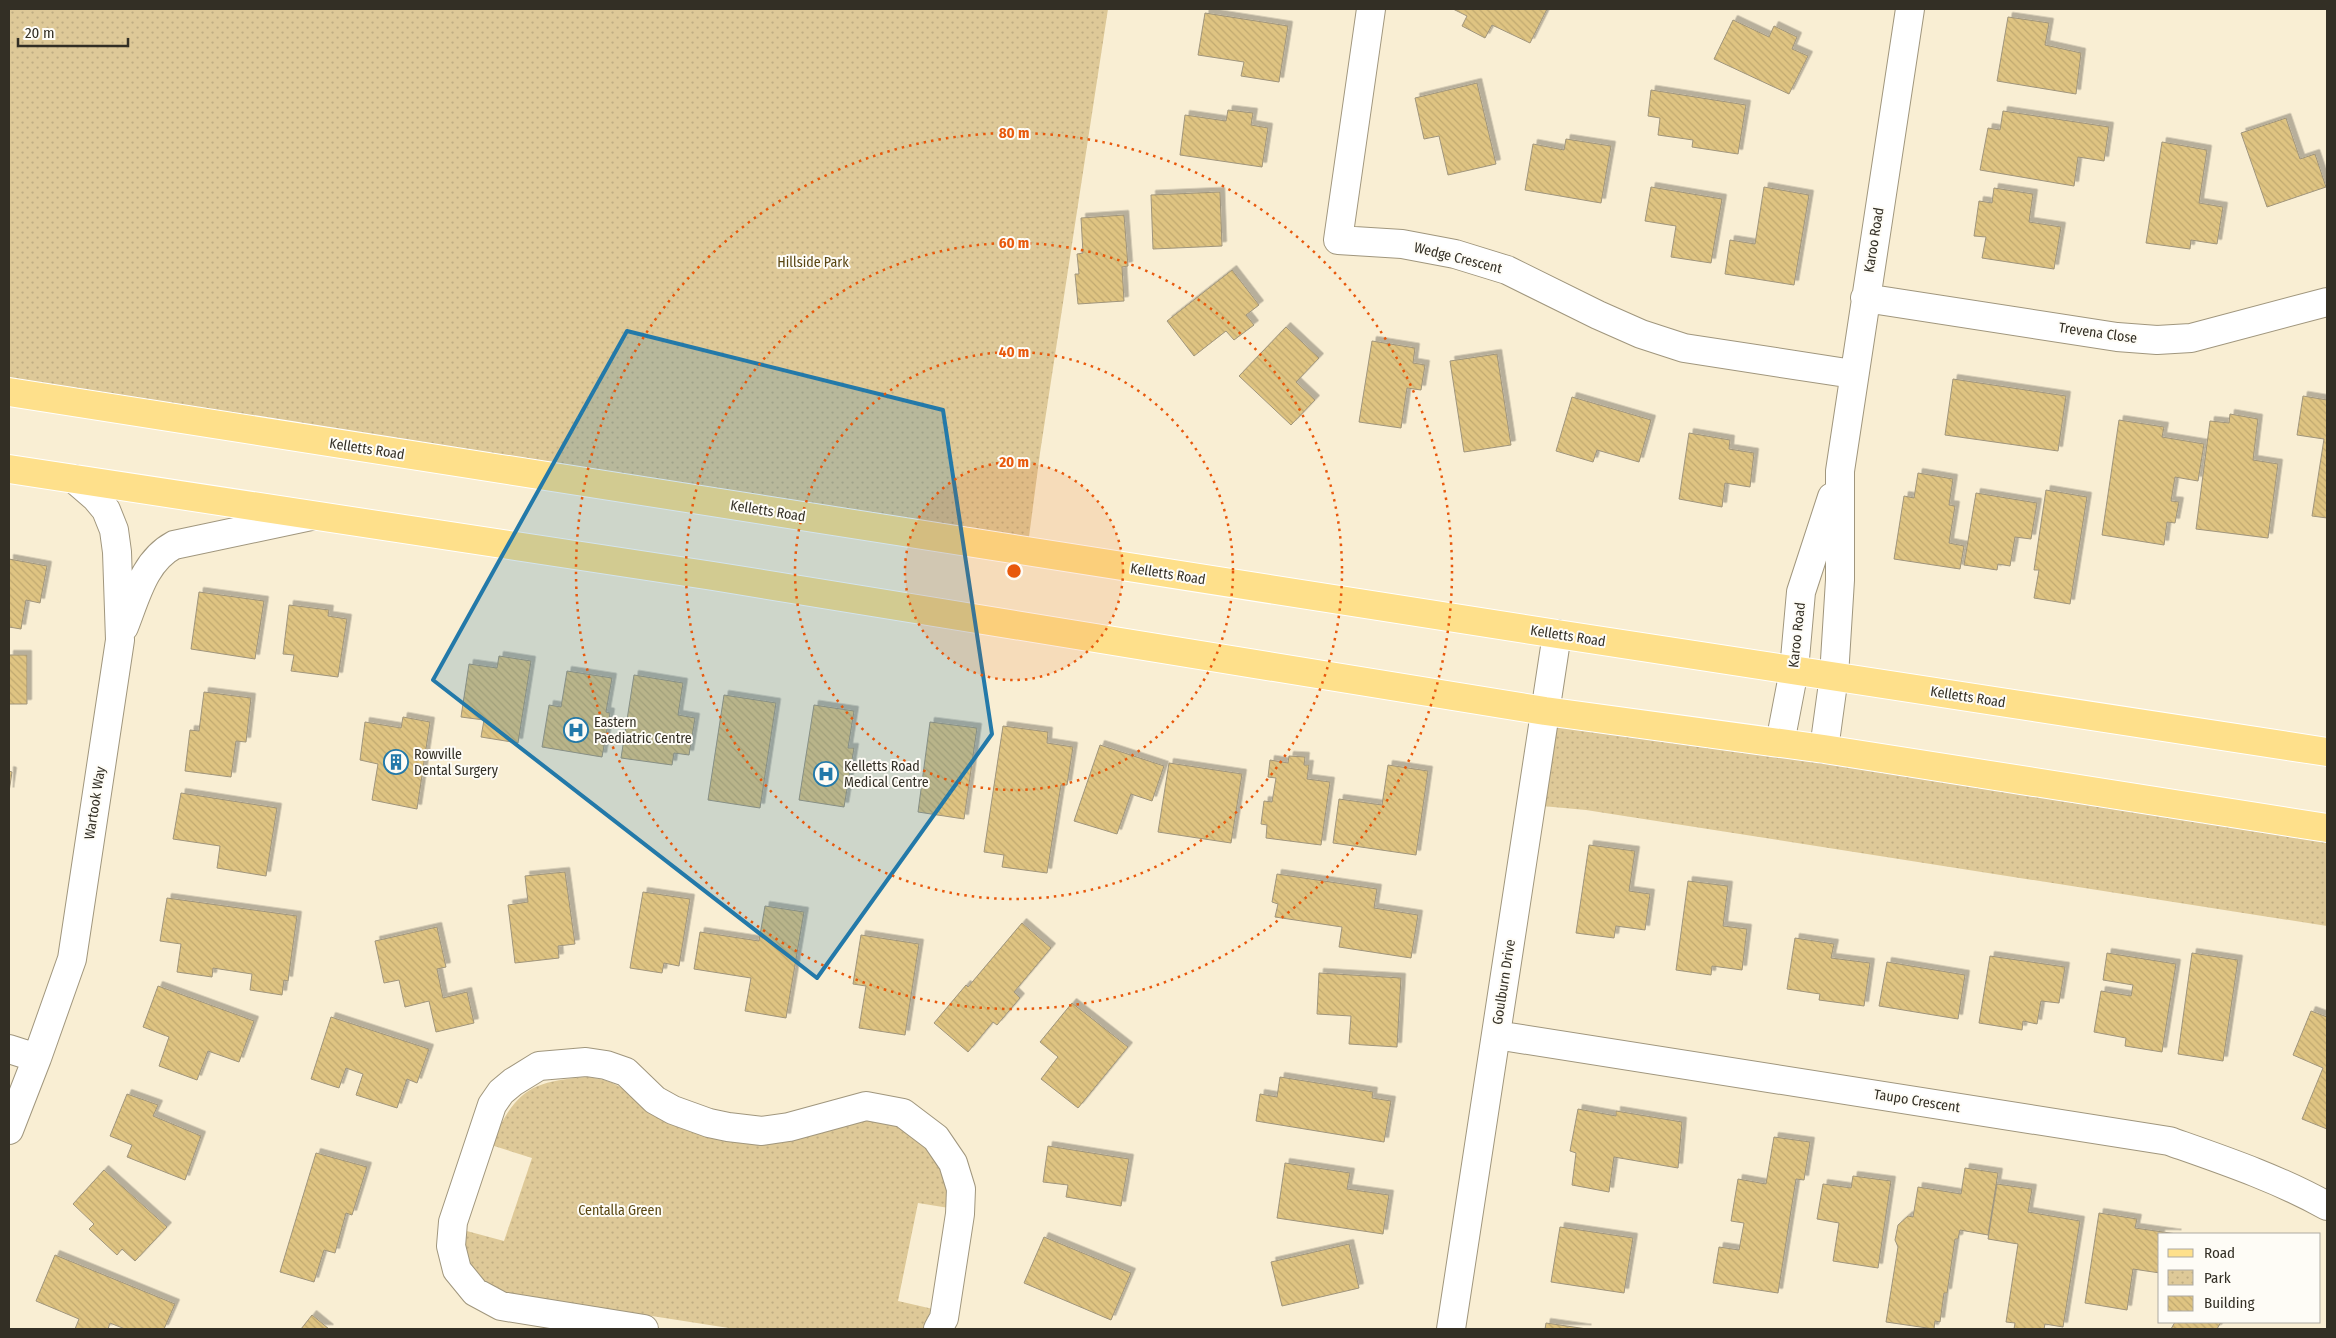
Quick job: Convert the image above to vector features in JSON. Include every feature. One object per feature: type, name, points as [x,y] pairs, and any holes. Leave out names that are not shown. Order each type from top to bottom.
[{"type":"main road","name":"Kelletts Road","points":[[9,392],[1557,634],[2327,752]]},
{"type":"main road","points":[[9,469],[713,576],[1545,711],[1824,749],[2327,828]]},
{"type":"street","name":"Wedge Crescent","points":[[1371,9],[1338,240],[1402,244],[1455,254],[1507,270],[1598,316],[1641,334],[1684,348],[1853,374]]},
{"type":"street","name":"Karoo Road","points":[[1824,749],[1834,676],[1840,580],[1840,472],[1853,374],[1910,9]]},
{"type":"street","name":"Trevena Close","points":[[1866,298],[2117,337],[2157,340],[2191,338],[2327,302]]},
{"type":"street","name":"Karoo Road","points":[[1780,743],[1794,670],[1802,592],[1840,472]]},
{"type":"street","name":"Wartook Way","points":[[9,1130],[72,959],[120,640],[117,552],[114,530],[106,510],[96,498],[74,479]]},
{"type":"street","points":[[120,640],[143,578],[162,552],[174,545],[311,516]]},
{"type":"street","name":"Goulburn Drive","points":[[1450,1329],[1557,634]]},
{"type":"street","name":"Taupo Crescent","points":[[1496,1035],[2169,1141],[2238,1165],[2301,1191],[2327,1206]]},
{"type":"street","points":[[9,1049],[37,1058]]},
{"type":"street","points":[[644,1329],[500,1306],[475,1292],[457,1270],[451,1246],[453,1222],[492,1105],[513,1082],[540,1066],[586,1062],[606,1065],[626,1072],[655,1100],[673,1110],[709,1123],[728,1127],[762,1131],[789,1127],[866,1106],[903,1113],[936,1138],[953,1164],[961,1189],[960,1214],[944,1318],[938,1329]]},
{"type":"highlighted area","points":[[627,331],[943,410],[992,734],[817,978],[433,680]]},
{"type":"green space","name":"Hillside Park","points":[[9,9],[1108,9],[1040,453],[1027,552],[9,392]]},
{"type":"green space","points":[[1545,711],[2327,828],[2327,926],[1586,810],[1531,805]]},
{"type":"green space","name":"Centalla Green","points":[[588,1077],[621,1087],[634,1096],[648,1111],[666,1122],[690,1131],[716,1137],[868,1119],[897,1126],[921,1140],[938,1162],[947,1185],[949,1208],[918,1203],[898,1301],[933,1309],[929,1322],[924,1329],[735,1329],[504,1293],[480,1282],[464,1255],[463,1230],[504,1241],[532,1158],[491,1145],[500,1127],[516,1101],[537,1086],[568,1079]]},
{"type":"building","points":[[1453,9],[1547,9],[1530,43],[1492,25],[1485,38],[1462,26],[1467,16]]},
{"type":"building","points":[[1205,13],[1288,26],[1279,82],[1241,76],[1244,62],[1198,55]]},
{"type":"building","points":[[2008,17],[2049,23],[2045,45],[2081,53],[2076,94],[1997,81]]},
{"type":"building","points":[[1733,20],[1769,37],[1774,26],[1797,37],[1792,49],[1808,56],[1789,94],[1714,59]]},
{"type":"building","points":[[1477,83],[1496,164],[1448,175],[1439,136],[1424,139],[1415,98]]},
{"type":"building","points":[[1651,90],[1746,105],[1738,154],[1692,147],[1693,140],[1658,135],[1660,118],[1648,116]]},
{"type":"building","points":[[1228,110],[1253,113],[1251,125],[1268,128],[1262,167],[1180,155],[1185,115],[1226,121]]},
{"type":"building","points":[[2003,111],[2109,127],[2104,161],[2078,157],[2074,186],[1980,170],[1988,128],[2000,130]]},
{"type":"building","points":[[2286,118],[2300,159],[2315,154],[2326,187],[2267,207],[2241,133]]},
{"type":"building","points":[[1566,139],[1611,146],[1601,203],[1525,190],[1533,144],[1564,150]]},
{"type":"building","points":[[2162,142],[2207,150],[2199,203],[2223,207],[2217,244],[2191,240],[2190,249],[2146,243]]},
{"type":"building","points":[[1651,187],[1722,199],[1711,263],[1671,257],[1676,226],[1645,221]]},
{"type":"building","points":[[1764,187],[1809,195],[1794,285],[1725,274],[1730,240],[1755,244]]},
{"type":"building","points":[[1994,188],[2033,194],[2029,222],[2061,227],[2054,269],[1982,258],[1986,237],[1974,236],[1979,201],[1992,203]]},
{"type":"building","points":[[1220,192],[1222,246],[1153,249],[1151,195]]},
{"type":"building","points":[[1124,215],[1128,266],[1122,267],[1124,301],[1078,304],[1075,274],[1079,274],[1077,254],[1083,253],[1081,218]]},
{"type":"building","points":[[1232,270],[1259,305],[1246,315],[1254,325],[1234,340],[1226,331],[1194,356],[1167,321]]},
{"type":"building","points":[[1286,327],[1319,358],[1296,382],[1315,400],[1291,425],[1239,376]]},
{"type":"building","points":[[1372,341],[1415,348],[1413,363],[1425,365],[1421,390],[1407,388],[1401,428],[1359,422]]},
{"type":"building","points":[[1497,354],[1511,445],[1464,452],[1450,361]]},
{"type":"building","points":[[1953,379],[2066,396],[2058,451],[1945,435]]},
{"type":"building","points":[[2303,396],[2327,400],[2327,518],[2312,516],[2324,439],[2297,435]]},
{"type":"building","points":[[1572,397],[1651,420],[1639,462],[1597,450],[1593,462],[1556,451]]},
{"type":"building","points":[[2230,414],[2258,419],[2253,460],[2278,464],[2268,538],[2196,529],[2210,421],[2229,423]]},
{"type":"building","points":[[2119,420],[2164,427],[2162,437],[2204,444],[2198,481],[2175,477],[2171,501],[2179,502],[2175,523],[2167,522],[2164,545],[2102,535]]},
{"type":"building","points":[[1689,433],[1730,440],[1729,449],[1754,453],[1750,487],[1725,483],[1722,507],[1679,499]]},
{"type":"building","points":[[1918,473],[1953,479],[1949,505],[1955,506],[1949,543],[1964,546],[1960,569],[1894,559],[1904,496],[1914,498]]},
{"type":"building","points":[[2046,490],[2087,497],[2070,604],[2034,598],[2039,570],[2034,570]]},
{"type":"building","points":[[1976,493],[2037,503],[2031,539],[2015,537],[2010,566],[1998,564],[1997,570],[1964,565]]},
{"type":"building","points":[[9,559],[47,566],[40,603],[26,600],[21,629],[9,627]]},
{"type":"building","points":[[199,592],[264,601],[255,659],[191,649]]},
{"type":"building","points":[[289,605],[329,610],[328,616],[347,619],[338,677],[291,671],[294,655],[283,654]]},
{"type":"building","points":[[9,655],[27,655],[27,704],[9,704]]},
{"type":"building","points":[[499,656],[531,661],[518,743],[481,737],[484,720],[461,717],[469,664],[497,668]]},
{"type":"building","name":"Eastern Paediatric Centre","points":[[567,671],[612,678],[606,712],[610,713],[602,757],[542,747],[549,705],[561,707]]},
{"type":"building","points":[[634,675],[683,683],[678,715],[695,718],[689,755],[674,753],[672,765],[621,758]]},
{"type":"building","points":[[204,692],[251,698],[246,742],[236,741],[231,777],[185,771],[190,730],[199,731]]},
{"type":"building","points":[[724,695],[776,703],[760,808],[708,800]]},
{"type":"building","name":"Kelletts Road Medical Centre","points":[[814,705],[854,711],[848,748],[854,748],[844,807],[799,800]]},
{"type":"building","name":"Rowville Dental Surgery","points":[[403,717],[430,722],[417,809],[372,800],[378,764],[360,760],[365,722],[401,728]]},
{"type":"building","points":[[930,722],[977,728],[964,819],[918,812]]},
{"type":"building","points":[[1003,726],[1048,732],[1047,743],[1073,747],[1067,785],[1061,785],[1047,873],[1002,867],[1004,855],[984,852]]},
{"type":"building","points":[[1100,745],[1164,766],[1152,801],[1131,794],[1117,834],[1074,821]]},
{"type":"building","points":[[1289,756],[1305,757],[1304,765],[1309,765],[1307,779],[1330,782],[1321,845],[1266,838],[1267,825],[1261,824],[1264,801],[1272,802],[1276,778],[1268,777],[1270,760],[1288,763]]},
{"type":"building","points":[[1169,763],[1242,774],[1231,843],[1158,832]]},
{"type":"building","points":[[1388,765],[1428,771],[1416,855],[1333,843],[1339,799],[1382,805]]},
{"type":"building","points":[[9,771],[12,772],[9,792]]},
{"type":"building","points":[[181,793],[277,808],[266,876],[217,868],[220,846],[173,839]]},
{"type":"building","points":[[1589,845],[1635,851],[1629,891],[1650,894],[1645,930],[1616,926],[1614,938],[1576,933]]},
{"type":"building","points":[[565,872],[575,944],[558,946],[559,958],[515,963],[508,905],[528,902],[525,876]]},
{"type":"building","points":[[1277,874],[1377,889],[1374,908],[1418,915],[1411,958],[1339,947],[1342,927],[1275,917],[1278,904],[1272,902]]},
{"type":"building","points":[[1688,881],[1728,886],[1723,926],[1747,929],[1742,970],[1712,966],[1711,975],[1676,970]]},
{"type":"building","points":[[643,892],[690,899],[679,966],[664,963],[662,973],[630,968]]},
{"type":"building","points":[[167,898],[297,916],[288,981],[284,980],[282,995],[250,990],[252,974],[213,968],[212,977],[177,972],[181,944],[160,941]]},
{"type":"building","points":[[765,906],[804,912],[786,1018],[745,1011],[751,978],[694,969],[700,932],[759,941]]},
{"type":"building","points":[[1022,923],[1051,948],[1014,992],[1020,998],[997,1025],[993,1022],[968,1052],[934,1023],[966,985],[968,987]]},
{"type":"building","points":[[437,927],[446,967],[437,969],[443,998],[467,992],[474,1023],[436,1032],[429,1001],[405,1007],[399,980],[384,983],[375,941]]},
{"type":"building","points":[[861,935],[919,944],[905,1035],[859,1028],[866,986],[853,984]]},
{"type":"building","points":[[1795,938],[1834,944],[1831,958],[1870,963],[1864,1006],[1819,1000],[1820,994],[1787,989]]},
{"type":"building","points":[[2107,953],[2176,964],[2162,1052],[2125,1046],[2126,1038],[2094,1032],[2101,991],[2131,996],[2133,985],[2103,980]]},
{"type":"building","points":[[2192,953],[2238,960],[2223,1061],[2178,1054]]},
{"type":"building","points":[[1990,956],[2065,967],[2059,1003],[2041,1001],[2037,1024],[2023,1021],[2022,1030],[1979,1023]]},
{"type":"building","points":[[1887,962],[1965,975],[1958,1019],[1879,1006]]},
{"type":"building","points":[[1319,973],[1401,978],[1397,1047],[1349,1044],[1351,1016],[1317,1014]]},
{"type":"building","points":[[158,986],[254,1021],[239,1062],[208,1051],[197,1080],[159,1066],[169,1037],[143,1027]]},
{"type":"building","points":[[1072,1003],[1128,1047],[1078,1108],[1041,1079],[1058,1057],[1040,1042]]},
{"type":"building","points":[[2311,1011],[2327,1017],[2327,1129],[2302,1119],[2323,1068],[2293,1055]]},
{"type":"building","points":[[331,1017],[429,1049],[417,1083],[407,1079],[397,1108],[356,1095],[363,1074],[346,1068],[339,1088],[311,1079]]},
{"type":"building","points":[[1280,1077],[1373,1092],[1372,1098],[1391,1101],[1384,1142],[1256,1121],[1260,1094],[1277,1097]]},
{"type":"building","points":[[127,1094],[158,1105],[153,1116],[201,1136],[185,1180],[127,1157],[132,1145],[110,1136]]},
{"type":"building","points":[[1578,1109],[1616,1116],[1616,1111],[1682,1122],[1678,1168],[1614,1157],[1609,1192],[1572,1185],[1576,1153],[1570,1151]]},
{"type":"building","points":[[1774,1137],[1810,1142],[1804,1180],[1796,1179],[1778,1293],[1713,1283],[1719,1247],[1739,1250],[1744,1223],[1731,1221],[1738,1179],[1766,1184]]},
{"type":"building","points":[[1048,1146],[1129,1159],[1121,1206],[1066,1197],[1068,1185],[1043,1182]]},
{"type":"building","points":[[316,1153],[367,1167],[352,1215],[346,1213],[335,1253],[324,1250],[314,1282],[280,1272]]},
{"type":"building","points":[[1285,1163],[1350,1173],[1347,1189],[1389,1195],[1383,1234],[1277,1218]]},
{"type":"building","points":[[1965,1168],[1998,1173],[1988,1235],[1960,1230],[1958,1239],[1955,1239],[1947,1293],[1944,1293],[1940,1322],[1935,1321],[1934,1329],[1886,1322],[1898,1247],[1895,1240],[1898,1225],[1908,1216],[1913,1217],[1918,1187],[1961,1194]]},
{"type":"building","points":[[104,1170],[167,1227],[135,1261],[122,1249],[117,1255],[89,1229],[94,1224],[73,1204]]},
{"type":"building","points":[[1853,1176],[1891,1181],[1878,1268],[1833,1261],[1839,1223],[1817,1219],[1823,1184],[1851,1188]]},
{"type":"building","points":[[1997,1184],[2032,1189],[2028,1212],[2080,1221],[2063,1327],[2045,1324],[2044,1329],[2014,1329],[2015,1323],[2006,1322],[2018,1244],[1988,1239]]},
{"type":"building","points":[[2099,1213],[2137,1219],[2135,1228],[2170,1233],[2158,1233],[2158,1273],[2133,1269],[2127,1310],[2085,1303]]},
{"type":"building","points":[[1560,1227],[1633,1238],[1624,1293],[1551,1282]]},
{"type":"building","points":[[1044,1237],[1131,1273],[1111,1320],[1024,1283]]},
{"type":"building","points":[[1349,1244],[1359,1288],[1282,1306],[1271,1262]]},
{"type":"building","points":[[55,1255],[175,1304],[164,1329],[125,1329],[110,1323],[108,1329],[75,1329],[79,1319],[36,1301]]},
{"type":"building","points":[[312,1315],[329,1329],[301,1329]]},
{"type":"building","points":[[1546,1323],[1587,1329],[1545,1329]]},
{"type":"building","points":[[2174,1323],[2220,1323],[2217,1329],[2171,1329]]},
{"type":"place","name":"Eastern Paediatric Centre","points":[[576,730]]},
{"type":"place","name":"Rowville Dental Surgery","points":[[396,762]]},
{"type":"place","name":"Kelletts Road Medical Centre","points":[[826,774]]}]
